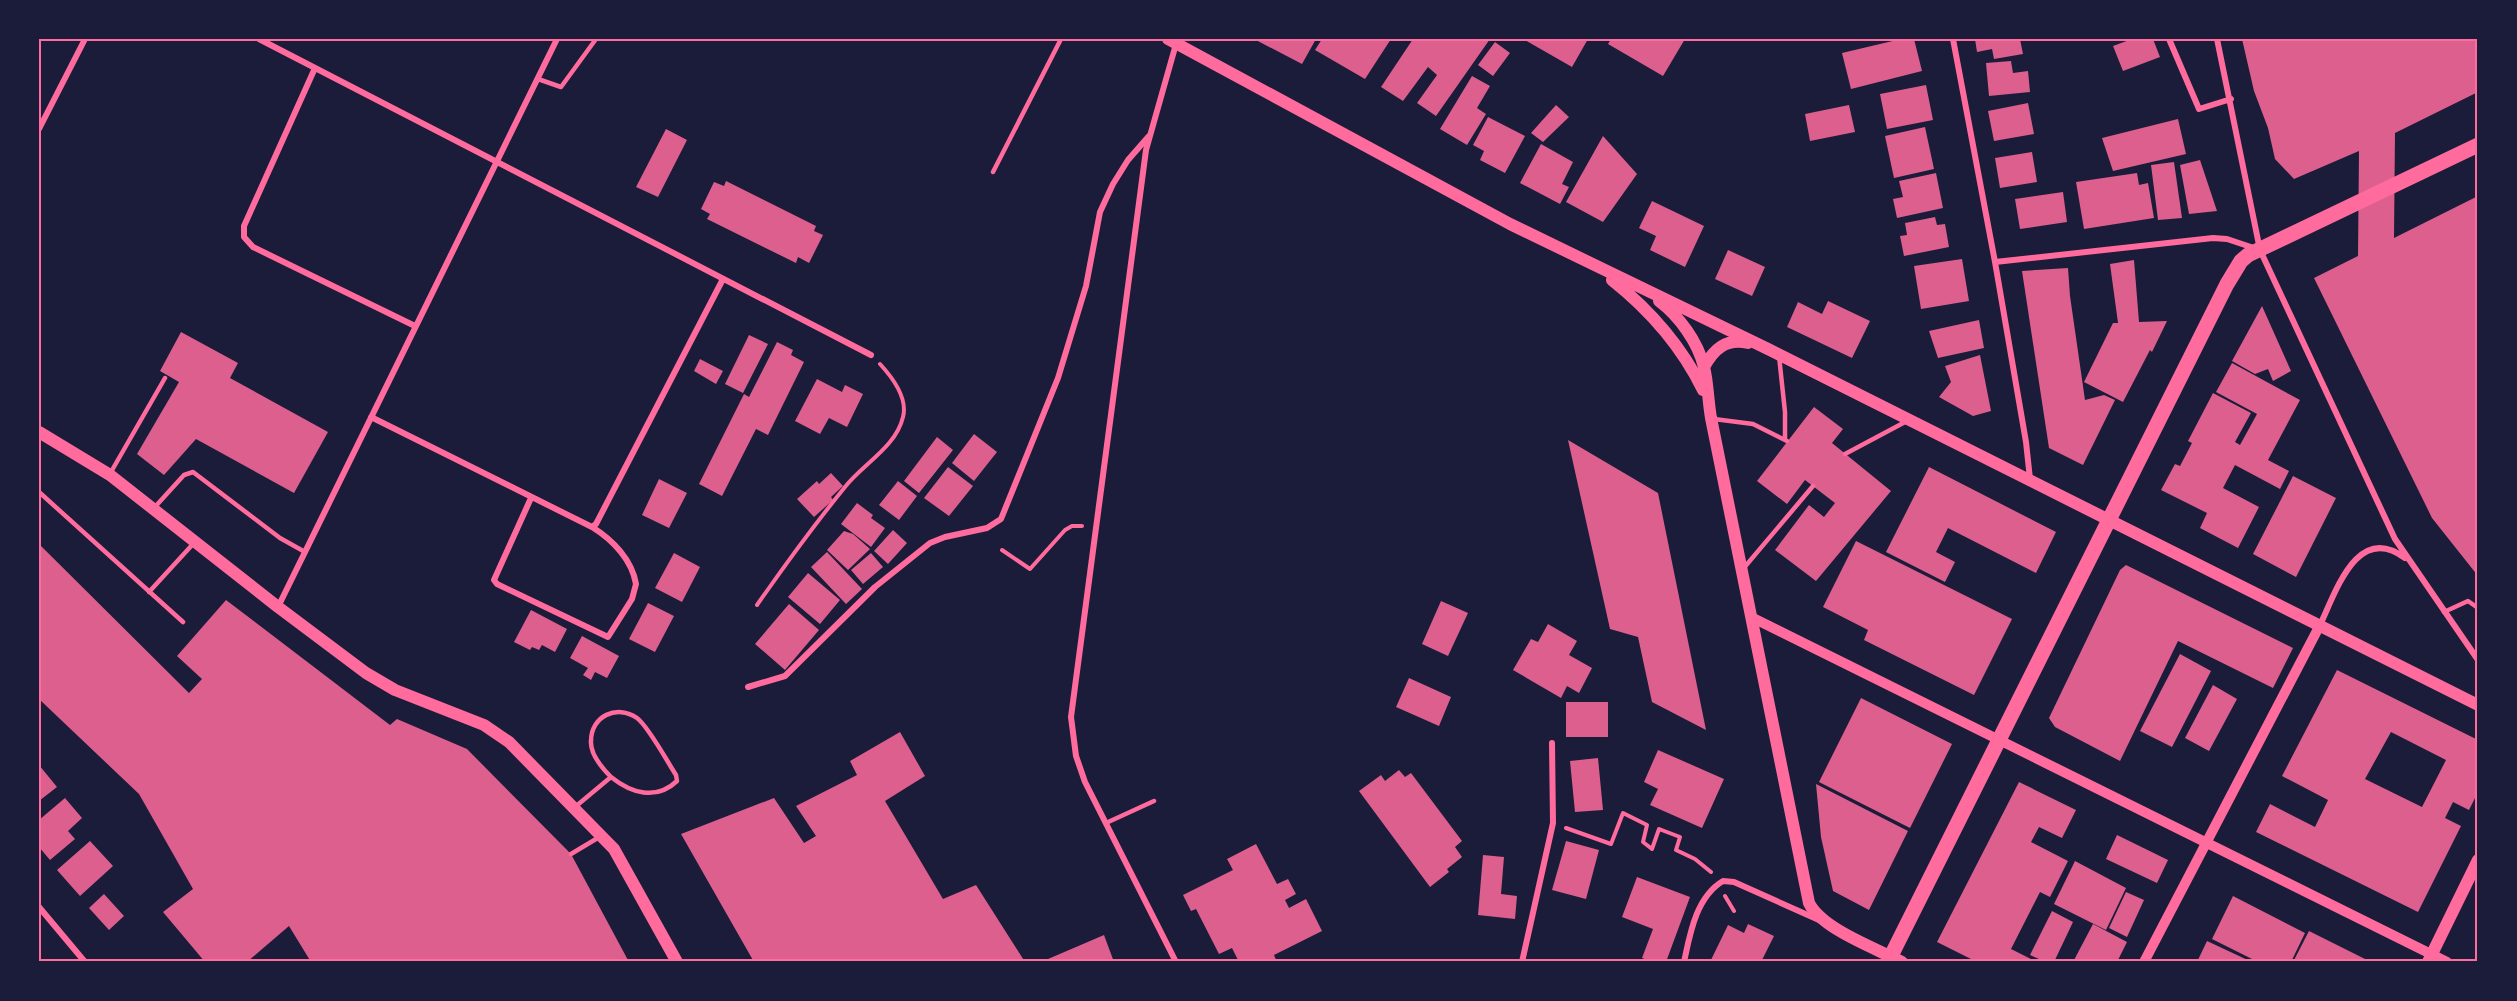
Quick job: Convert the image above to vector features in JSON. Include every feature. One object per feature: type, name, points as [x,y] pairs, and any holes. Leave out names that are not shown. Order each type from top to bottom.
[{"type":"main road","points":[[1172,41],[1509,224],[2030,479],[2478,705]]},
{"type":"main road","points":[[1644,290],[1665,306],[1683,326],[1692,339],[1704,368],[1707,398],[1809,903],[1824,923],[1894,961],[2000,740],[2241,261],[2478,146]]},
{"type":"main road","points":[[1597,268],[1645,307],[1660,324],[1690,366],[1707,398]]},
{"type":"main road","points":[[1704,368],[1711,355],[1727,343],[1740,341],[1774,352]]},
{"type":"main road","points":[[39,432],[110,475],[278,607],[381,683],[484,725],[498,733],[522,753],[603,835],[622,860],[677,962]]},
{"type":"main road","points":[[2430,958],[2478,860]]},
{"type":"street","points":[[39,129],[85,39]]},
{"type":"street","points":[[259,39],[870,355]]},
{"type":"street","points":[[278,607],[557,39]]},
{"type":"street","points":[[1953,39],[1995,262],[2026,442],[2030,479]]},
{"type":"street","points":[[2169,39],[2199,109],[2231,99]]},
{"type":"street","points":[[2217,39],[2260,250],[2382,512],[2410,562],[2478,660]]},
{"type":"street","points":[[1172,41],[1149,136],[1073,698],[1072,734],[1080,768],[1176,962]]},
{"type":"street","points":[[315,68],[244,226],[244,237],[253,247],[415,326]]},
{"type":"street","points":[[748,687],[785,676],[875,587],[930,543],[945,537],[987,528],[1001,519],[1058,378],[1086,286],[1100,212],[1113,184],[1128,160],[1149,136]]},
{"type":"street","points":[[1995,262],[2213,238],[2227,239],[2260,250]]},
{"type":"street","points":[[592,527],[596,524],[723,279]]},
{"type":"street","points":[[371,417],[592,527],[614,543],[627,561],[636,584],[632,599],[608,638],[497,584],[494,580],[531,498]]},
{"type":"street","points":[[2144,962],[2347,572],[2362,552],[2371,548],[2389,549],[2410,562]]},
{"type":"street","points":[[1751,617],[2206,843],[2430,958],[2447,962]]},
{"type":"street","points":[[1522,962],[1553,823],[1552,743]]},
{"type":"street","points":[[1684,962],[1689,937],[1702,902],[1711,890],[1723,881],[1734,882],[1824,923]]},
{"type":"street","points":[[39,907],[85,962]]},
{"type":"lane","points":[[538,79],[561,87],[596,39]]},
{"type":"lane","points":[[993,172],[1060,39]]},
{"type":"lane","points":[[1711,418],[1753,424],[1786,441],[1785,412],[1774,352]]},
{"type":"lane","points":[[110,475],[165,378]]},
{"type":"lane","points":[[1845,454],[1910,420]]},
{"type":"lane","points":[[153,509],[184,475],[194,472],[280,538],[305,552]]},
{"type":"lane","points":[[1742,571],[1813,486]]},
{"type":"lane","points":[[39,492],[183,622]]},
{"type":"lane","points":[[149,592],[195,542]]},
{"type":"lane","points":[[2444,612],[2468,601],[2478,608]]},
{"type":"lane","points":[[614,711],[628,712],[640,720],[676,775],[677,781],[663,790],[636,792],[624,788],[610,777],[595,756],[590,742],[594,727],[603,716],[614,711]]},
{"type":"lane","points":[[575,807],[610,777]]},
{"type":"lane","points":[[1106,823],[1154,801]]},
{"type":"lane","points":[[571,854],[603,835]]},
{"type":"path","points":[[756,605],[846,486],[886,446],[900,425],[905,410],[893,380]]},
{"type":"path","points":[[1002,550],[1029,569],[1060,535],[1072,526],[1096,528]]},
{"type":"path","points":[[1553,823],[1611,844],[1623,813],[1647,825],[1643,842],[1652,849],[1659,829],[1680,837],[1676,850],[1695,859]]},
{"type":"building","points":[[1254,39],[1316,39],[1302,64]]},
{"type":"building","points":[[1322,39],[1391,39],[1365,79],[1315,50]]},
{"type":"building","points":[[1413,39],[1490,39],[1436,116],[1417,103],[1437,75],[1428,67],[1403,101],[1381,87]]},
{"type":"building","points":[[1523,39],[1588,39],[1572,67]]},
{"type":"building","points":[[1611,39],[1685,39],[1663,76],[1608,44]]},
{"type":"building","points":[[1901,39],[1914,39],[1922,71],[1851,89],[1842,53]]},
{"type":"building","points":[[1975,39],[2020,39],[2023,54],[1994,59],[1992,49],[1977,52]]},
{"type":"building","points":[[2132,39],[2153,39],[2160,57],[2123,71],[2113,46]]},
{"type":"building","points":[[2242,39],[2478,39],[2478,92],[2395,133],[2394,238],[2478,196],[2478,576],[2432,518],[2314,278],[2358,256],[2359,151],[2294,179],[2275,159],[2268,128],[2254,91]]},
{"type":"building","points":[[1495,42],[1510,53],[1493,76],[1478,65]]},
{"type":"building","points":[[2011,61],[2013,73],[2028,71],[2030,92],[1989,96],[1986,63]]},
{"type":"building","points":[[1472,76],[1490,86],[1477,108],[1486,114],[1467,145],[1440,129]]},
{"type":"building","points":[[1926,85],[1933,120],[1887,129],[1880,94]]},
{"type":"building","points":[[2028,103],[2034,134],[1994,141],[1988,111]]},
{"type":"building","points":[[1556,105],[1569,117],[1543,142],[1531,133]]},
{"type":"building","points":[[1849,105],[1855,132],[1810,141],[1805,114]]},
{"type":"building","points":[[1488,117],[1525,136],[1505,173],[1480,160],[1484,151],[1473,145]]},
{"type":"building","points":[[2178,119],[2186,154],[2113,171],[2102,138]]},
{"type":"building","points":[[1925,127],[1934,169],[1894,178],[1885,136]]},
{"type":"building","points":[[666,129],[687,140],[658,197],[636,187]]},
{"type":"building","points":[[1603,136],[1637,174],[1603,222],[1566,202]]},
{"type":"building","points":[[1541,144],[1573,162],[1562,184],[1569,187],[1560,204],[1520,183]]},
{"type":"building","points":[[2032,152],[2037,182],[2000,188],[1995,158]]},
{"type":"building","points":[[2200,160],[2217,211],[2189,214],[2180,165]]},
{"type":"building","points":[[2174,162],[2182,218],[2158,220],[2151,165]]},
{"type":"building","points":[[1936,173],[1943,208],[1897,218],[1893,199],[1903,197],[1899,181]]},
{"type":"building","points":[[2137,173],[2139,185],[2148,183],[2154,218],[2084,229],[2076,182]]},
{"type":"building","points":[[726,181],[816,226],[814,231],[823,235],[809,263],[798,257],[796,263],[707,219],[710,214],[701,209],[714,182],[724,186]]},
{"type":"building","points":[[2063,192],[2067,222],[2020,229],[2015,199]]},
{"type":"building","points":[[1652,201],[1704,226],[1685,267],[1650,250],[1656,236],[1639,228]]},
{"type":"building","points":[[1935,217],[1937,225],[1945,224],[1949,247],[1904,256],[1900,236],[1907,235],[1905,223]]},
{"type":"building","points":[[1728,250],[1765,267],[1752,296],[1715,279]]},
{"type":"building","points":[[1962,259],[1969,301],[1921,309],[1914,266]]},
{"type":"building","points":[[2134,260],[2139,322],[2167,321],[2123,402],[2084,382],[2113,323],[2118,323],[2110,264]]},
{"type":"building","points":[[2068,268],[2085,400],[2104,395],[2115,400],[2083,465],[2049,448],[2022,271]]},
{"type":"building","points":[[1828,301],[1870,321],[1852,358],[1787,327],[1798,302],[1822,314]]},
{"type":"building","points":[[2262,306],[2291,371],[2273,381],[2268,369],[2255,374],[2232,361]]},
{"type":"building","points":[[1979,320],[1984,348],[1938,358],[1929,331]]},
{"type":"building","points":[[181,332],[238,363],[230,378],[328,432],[294,493],[196,439],[164,475],[137,454],[179,382],[160,371]]},
{"type":"building","points":[[749,335],[768,344],[743,393],[725,384]]},
{"type":"building","points":[[777,342],[793,350],[791,355],[804,362],[768,435],[756,429],[722,496],[699,484],[744,394],[749,397]]},
{"type":"building","points":[[1980,355],[1991,411],[1973,416],[1939,397],[1951,382],[1945,366]]},
{"type":"building","points":[[700,359],[723,371],[716,384],[694,371]]},
{"type":"building","points":[[2232,363],[2300,400],[2268,460],[2289,471],[2280,489],[2235,465],[2223,488],[2259,507],[2238,548],[2200,528],[2207,513],[2161,490],[2175,464],[2180,466],[2192,443],[2188,441],[2213,393],[2251,413],[2235,442],[2240,445],[2257,414],[2216,392]]},
{"type":"building","points":[[817,379],[842,392],[845,385],[863,394],[847,427],[829,418],[820,434],[795,421]]},
{"type":"building","points":[[1814,407],[1843,429],[1832,443],[1891,491],[1816,581],[1775,550],[1809,505],[1824,517],[1835,503],[1805,480],[1787,504],[1757,481]]},
{"type":"building","points":[[974,434],[997,452],[974,481],[952,463]]},
{"type":"building","points":[[937,437],[953,450],[919,493],[904,481]]},
{"type":"building","points":[[1568,440],[1658,493],[1706,730],[1652,702],[1638,637],[1610,629]]},
{"type":"building","points":[[948,467],[973,486],[949,516],[924,498]]},
{"type":"building","points":[[1929,467],[2056,532],[2036,573],[1948,528],[1936,552],[1955,562],[1945,582],[1886,552]]},
{"type":"building","points":[[831,473],[843,486],[831,497],[833,500],[814,517],[797,499],[817,481],[819,484]]},
{"type":"building","points":[[2293,476],[2336,498],[2296,577],[2253,554]]},
{"type":"building","points":[[659,479],[687,493],[669,528],[642,515]]},
{"type":"building","points":[[898,481],[917,496],[899,520],[879,505]]},
{"type":"building","points":[[857,503],[873,515],[871,518],[885,528],[871,547],[841,524]]},
{"type":"building","points":[[893,530],[907,543],[888,564],[874,551]]},
{"type":"building","points":[[844,531],[853,534],[870,549],[848,570],[827,550]]},
{"type":"building","points":[[1856,541],[2012,619],[1974,695],[1864,640],[1868,630],[1823,607]]},
{"type":"building","points":[[39,544],[189,693],[202,679],[177,656],[226,600],[390,725],[397,719],[467,749],[571,854],[629,962],[311,962],[289,926],[247,962],[205,962],[163,912],[193,889],[139,794],[39,699]]},
{"type":"building","points":[[827,552],[862,589],[846,604],[811,567]]},
{"type":"building","points":[[674,553],[700,567],[682,602],[655,588]]},
{"type":"building","points":[[871,553],[883,567],[863,584],[851,570]]},
{"type":"building","points":[[2126,565],[2293,648],[2273,688],[2178,641],[2120,761],[2055,727],[2049,718],[2120,570]]},
{"type":"building","points":[[808,573],[840,600],[820,624],[788,597]]},
{"type":"building","points":[[1441,601],[1468,613],[1448,656],[1422,644]]},
{"type":"building","points":[[648,603],[674,616],[655,652],[629,639]]},
{"type":"building","points":[[789,604],[819,630],[785,670],[755,644]]},
{"type":"building","points":[[531,610],[567,629],[555,652],[542,645],[539,650],[532,647],[530,650],[514,642]]},
{"type":"building","points":[[1548,624],[1577,641],[1569,655],[1592,668],[1579,693],[1567,686],[1561,698],[1513,670],[1531,639],[1538,642]]},
{"type":"building","points":[[582,636],[619,656],[607,678],[595,672],[591,680],[583,675],[588,668],[570,658]]},
{"type":"building","points":[[2180,654],[2211,671],[2172,747],[2140,731]]},
{"type":"building","points":[[2337,670],[2478,740],[2478,792],[2469,810],[2453,802],[2445,818],[2461,826],[2418,912],[2256,832],[2270,804],[2315,827],[2328,800],[2282,776]],"holes":[[[2391,732],[2446,760],[2422,807],[2365,779]]]},
{"type":"building","points":[[1409,678],[1451,697],[1439,726],[1396,707]]},
{"type":"building","points":[[2213,685],[2237,699],[2209,751],[2185,738]]},
{"type":"building","points":[[1861,698],[1952,744],[1910,828],[1819,782]]},
{"type":"building","points":[[1566,702],[1608,702],[1608,737],[1566,737]]},
{"type":"building","points":[[900,732],[925,776],[885,801],[943,899],[976,885],[1025,962],[754,962],[681,834],[774,798],[804,843],[816,836],[796,806],[857,775],[850,761]]},
{"type":"building","points":[[1658,750],[1724,779],[1702,828],[1650,805],[1658,789],[1644,782]]},
{"type":"building","points":[[1598,758],[1603,810],[1575,812],[1570,761]]},
{"type":"building","points":[[39,765],[57,787],[39,801]]},
{"type":"building","points":[[1399,770],[1405,777],[1411,773],[1462,841],[1455,847],[1462,857],[1447,869],[1449,872],[1430,887],[1359,791],[1381,775],[1385,781]]},
{"type":"building","points":[[2019,782],[2076,810],[2062,838],[2039,827],[2031,842],[2068,861],[2050,897],[2040,892],[2011,949],[2037,962],[1977,962],[1937,942]]},
{"type":"building","points":[[1816,784],[1908,831],[1869,910],[1833,891],[1821,837]]},
{"type":"building","points":[[65,798],[82,818],[68,831],[75,839],[50,860],[39,847],[39,820]]},
{"type":"building","points":[[2117,835],[2168,860],[2157,883],[2106,859]]},
{"type":"building","points":[[90,841],[113,866],[80,896],[57,870]]},
{"type":"building","points":[[1566,841],[1599,850],[1586,899],[1552,890]]},
{"type":"building","points":[[1256,844],[1277,884],[1288,879],[1296,894],[1285,900],[1289,908],[1306,899],[1322,931],[1274,955],[1277,962],[1239,962],[1232,948],[1219,954],[1196,909],[1191,911],[1183,895],[1233,870],[1227,859]]},
{"type":"building","points":[[1483,855],[1504,857],[1501,894],[1517,896],[1515,919],[1478,915]]},
{"type":"building","points":[[2075,861],[2126,888],[2106,930],[2054,904]]},
{"type":"building","points":[[1637,877],[1690,897],[1666,962],[1652,962],[1642,958],[1653,929],[1622,917]]},
{"type":"building","points":[[2126,892],[2144,900],[2127,937],[2109,928]]},
{"type":"building","points":[[104,894],[124,916],[109,930],[89,908]]},
{"type":"building","points":[[2233,896],[2305,933],[2291,962],[2258,962],[2212,939]]},
{"type":"building","points":[[2052,911],[2073,922],[2054,962],[2046,962],[2030,955]]},
{"type":"building","points":[[1748,924],[1774,936],[1761,962],[1710,962],[1728,925],[1744,933]]},
{"type":"building","points":[[2093,924],[2127,942],[2117,962],[2073,962]]},
{"type":"building","points":[[2309,931],[2371,962],[2293,962]]},
{"type":"building","points":[[1104,935],[1114,962],[1041,962]]},
{"type":"building","points":[[2207,941],[2252,962],[2197,962]]}]
